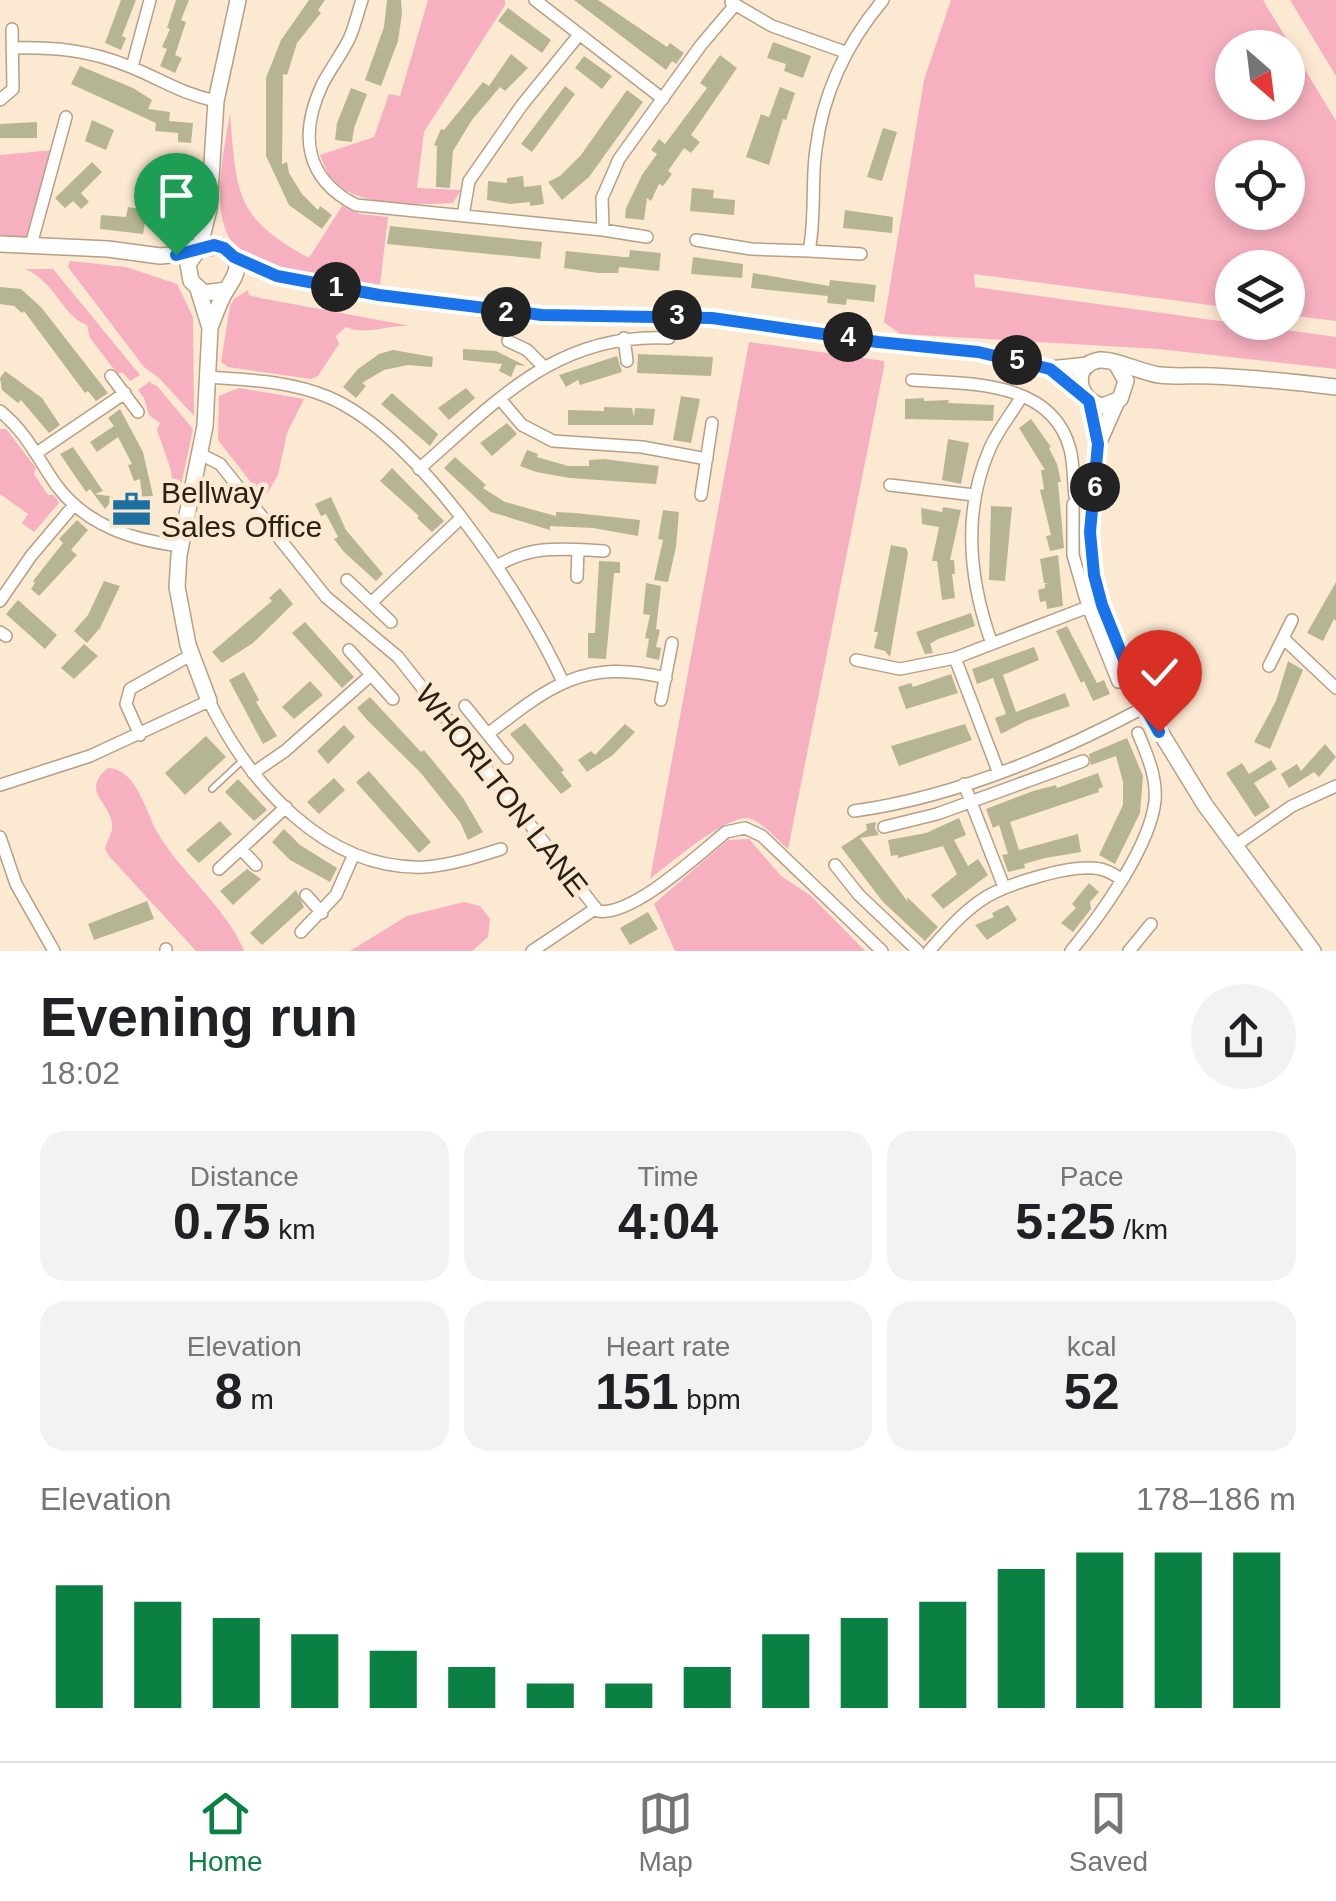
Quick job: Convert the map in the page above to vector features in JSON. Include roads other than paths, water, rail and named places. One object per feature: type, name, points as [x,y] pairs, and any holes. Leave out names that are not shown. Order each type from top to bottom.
[{"type":"main road","points":[[209,701],[191,655],[177,587],[180,546],[202,455],[210,328],[188,264],[209,208],[216,101],[238,0]]},
{"type":"main road","points":[[209,208],[237,271],[210,328]]},
{"type":"main road","points":[[0,244],[160,256],[214,245],[277,276],[366,293],[521,313],[712,318],[978,352],[1050,369],[1102,360],[1162,376],[1210,375],[1336,386]]},
{"type":"main road","points":[[160,256],[212,294],[277,276]]},
{"type":"main road","points":[[1088,365],[1080,382],[1098,444]]},
{"type":"main road","points":[[1098,444],[1125,378],[1117,365]]},
{"type":"main road","points":[[1050,369],[1086,398],[1103,406],[1162,376]]},
{"type":"main road","points":[[1145,707],[1190,783],[1310,950]]},
{"type":"street","points":[[132,67],[150,0]]},
{"type":"street","points":[[362,0],[351,35],[318,97],[310,128],[310,145],[321,180],[334,194],[356,205],[646,237]]},
{"type":"street","points":[[535,0],[663,99]]},
{"type":"street","points":[[809,250],[816,195],[816,150],[834,78],[845,52],[883,0]]},
{"type":"street","points":[[603,230],[600,215],[606,184],[630,143],[732,2],[772,26],[845,52]]},
{"type":"street","points":[[0,100],[13,90],[12,29]]},
{"type":"street","points":[[463,216],[469,181],[522,104],[578,36]]},
{"type":"street","points":[[12,48],[60,47],[93,54],[132,67],[172,89],[216,101]]},
{"type":"street","points":[[32,245],[66,118]]},
{"type":"street","points":[[696,240],[751,249],[861,254]]},
{"type":"street","points":[[419,469],[500,399],[544,367],[592,344],[624,338],[668,338]]},
{"type":"street","points":[[624,338],[627,361]]},
{"type":"street","points":[[508,341],[527,350],[544,367]]},
{"type":"street","points":[[111,376],[138,412]]},
{"type":"street","points":[[208,377],[281,384],[330,398],[373,425],[419,469],[497,566],[532,621],[563,682]]},
{"type":"street","points":[[912,380],[992,386],[1022,396],[1060,426],[1070,449],[1073,555],[1088,607],[1118,682]]},
{"type":"street","points":[[38,452],[124,393]]},
{"type":"street","points":[[992,644],[974,582],[974,495],[991,446],[1022,396]]},
{"type":"street","points":[[500,399],[522,424],[553,441],[621,445],[707,459]]},
{"type":"street","points":[[0,412],[38,452],[55,483],[74,505],[122,534],[180,546]]},
{"type":"street","points":[[701,495],[712,423]]},
{"type":"street","points":[[854,811],[917,800],[964,784],[1085,738],[1145,707],[1102,605],[1091,563],[1098,444]]},
{"type":"street","name":"WHORLTON LANE","points":[[202,455],[220,464],[326,596],[398,657],[595,908],[608,912],[630,904],[726,832],[745,828],[762,836],[882,951]]},
{"type":"street","points":[[890,485],[974,495]]},
{"type":"street","points":[[0,601],[74,505]]},
{"type":"street","points":[[371,602],[461,518]]},
{"type":"street","points":[[497,566],[540,548],[604,551]]},
{"type":"street","points":[[577,577],[578,550]]},
{"type":"street","points":[[347,580],[392,622]]},
{"type":"street","points":[[856,660],[900,670],[955,658],[1088,607]]},
{"type":"street","points":[[1269,666],[1292,620]]},
{"type":"street","points":[[1283,638],[1336,688]]},
{"type":"street","points":[[662,700],[672,643]]},
{"type":"street","points":[[349,650],[393,699]]},
{"type":"street","points":[[140,735],[126,704],[130,690],[191,655]]},
{"type":"street","points":[[955,658],[998,771]]},
{"type":"street","points":[[488,734],[538,695],[583,674],[614,670],[666,678]]},
{"type":"street","points":[[254,773],[285,751],[371,675]]},
{"type":"street","points":[[0,785],[63,766],[209,701],[243,760],[286,807],[327,840],[354,854],[392,864],[426,867],[500,849]]},
{"type":"street","points":[[465,706],[507,758]]},
{"type":"street","points":[[1071,951],[1098,918],[1146,831],[1155,801],[1154,770],[1138,733]]},
{"type":"street","points":[[884,827],[970,802],[1084,761]]},
{"type":"street","points":[[964,784],[1004,887]]},
{"type":"street","points":[[1236,846],[1292,806],[1336,786]]},
{"type":"street","points":[[219,869],[286,807]]},
{"type":"street","points":[[0,836],[24,900],[54,951]]},
{"type":"street","points":[[241,849],[256,865]]},
{"type":"street","points":[[302,932],[341,887],[354,854]]},
{"type":"street","points":[[836,865],[846,890],[918,951]]},
{"type":"street","points":[[929,951],[959,918],[1004,887],[1087,868],[1100,869],[1121,879]]},
{"type":"street","points":[[306,895],[322,912]]},
{"type":"street","points":[[532,951],[595,908]]},
{"type":"street","points":[[1148,951],[1133,946],[1151,924]]},
{"type":"lane","points":[[212,789],[243,760]]},
{"type":"place","name":"Bellway Sales Office","points":[[131,509]]}]
